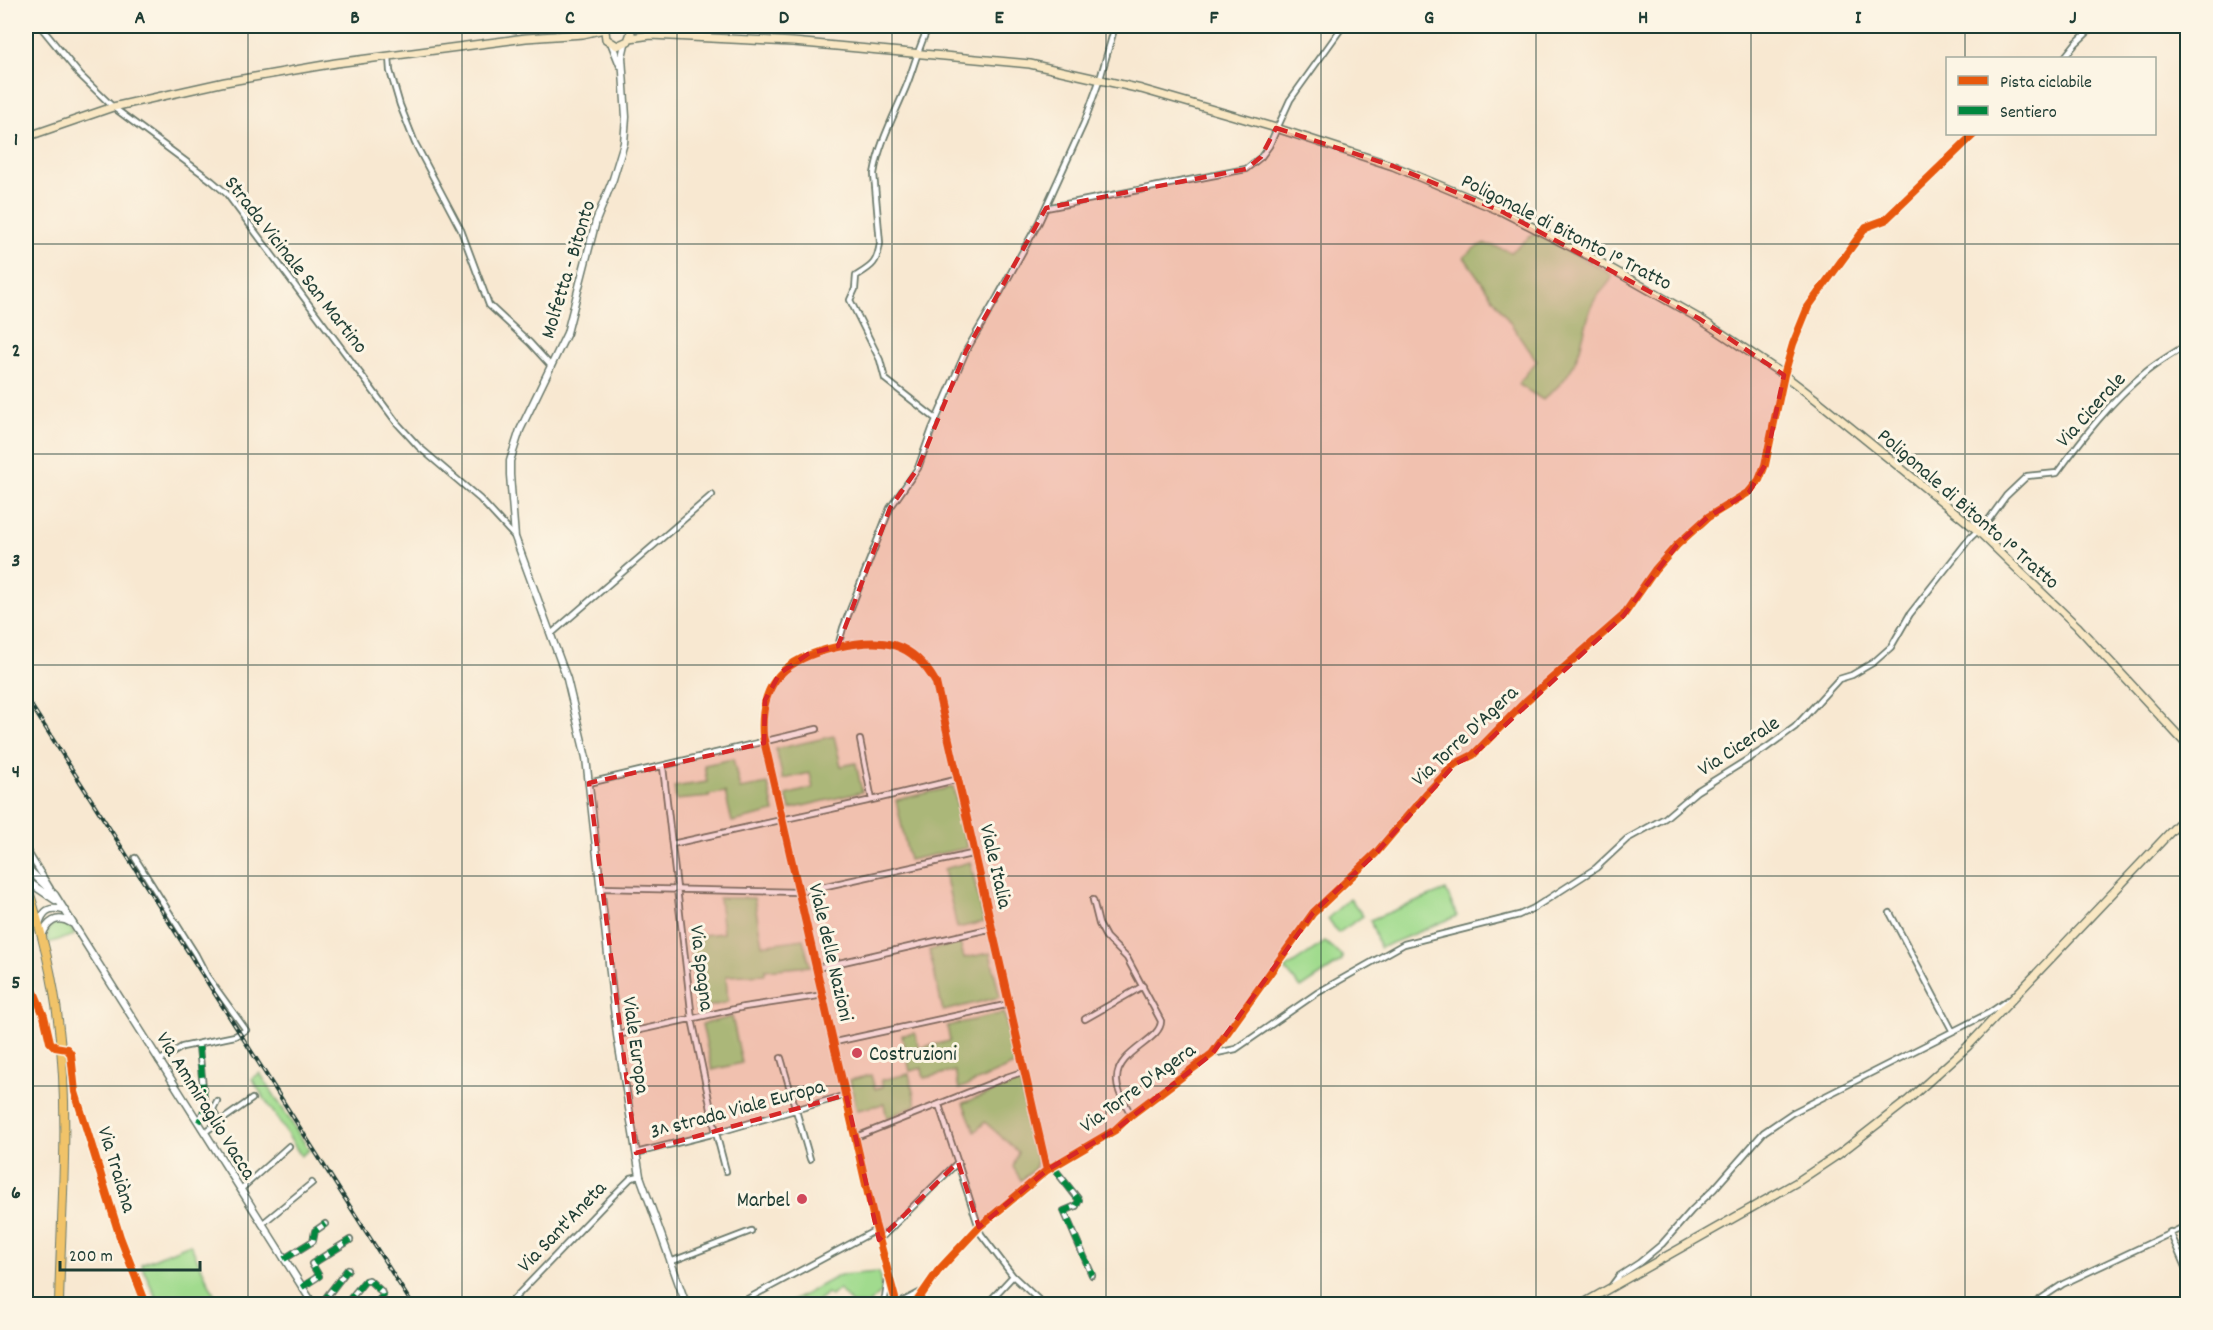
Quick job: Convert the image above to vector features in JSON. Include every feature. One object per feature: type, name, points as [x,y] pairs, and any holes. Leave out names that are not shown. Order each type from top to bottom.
[{"type":"main road","points":[[26,137],[113,107],[225,82],[336,63],[526,38],[583,34],[607,26]]},
{"type":"main road","points":[[606,39],[607,26]]},
{"type":"main road","points":[[630,38],[629,27],[651,35]]},
{"type":"main road","points":[[583,34],[606,39],[612,45],[625,44],[630,38],[651,35]]},
{"type":"main road","name":"Poligonale di Bitonto 1° Tratto","points":[[651,35],[793,42],[1030,64],[1100,79],[1276,128],[1394,166],[1503,212],[1589,256],[1700,319],[1784,375],[1977,530],[2077,626],[2180,740]]},
{"type":"main road","points":[[2180,740],[2187,746]]},
{"type":"main road","points":[[2180,740],[2187,753]]},
{"type":"main road","points":[[2178,824],[2187,810]]},
{"type":"main road","points":[[1582,1305],[1769,1199],[1839,1154],[1932,1080],[1967,1047],[2187,817]]},
{"type":"main road","points":[[26,881],[39,924],[52,982],[61,1048],[64,1124],[59,1305]]},
{"type":"street","name":"Strada Vicinale San Martino","points":[[40,26],[80,75],[113,107],[227,194],[397,423],[419,447],[480,499],[515,537]]},
{"type":"street","points":[[929,26],[906,87],[889,123],[875,164],[880,243],[878,255],[874,265],[856,276],[855,289],[850,300],[880,360],[885,379],[936,419]]},
{"type":"street","points":[[838,646],[890,508],[918,468],[936,419],[966,351],[998,298],[1046,208],[1084,123],[1100,79],[1115,26]]},
{"type":"street","points":[[1046,208],[1246,169],[1261,157],[1269,146],[1290,100],[1343,26]]},
{"type":"street","points":[[2065,57],[2094,26]]},
{"type":"street","name":"Molfetta - Bitonto","points":[[551,634],[515,537],[510,461],[520,430],[567,333],[594,228],[614,179],[624,143],[626,117],[622,52],[625,44]]},
{"type":"street","name":"Molfetta - Bitonto","points":[[612,45],[617,53],[623,75]]},
{"type":"street","points":[[389,56],[390,71],[411,134],[461,230],[489,305],[551,366]]},
{"type":"street","name":"Via Torre D'Agera","points":[[923,1290],[979,1227],[1047,1170],[1115,1130],[1131,1115],[1212,1054],[1313,913],[1377,853],[1426,794],[1455,764],[1473,755],[1526,701],[1623,616],[1655,570],[1677,545],[1708,517],[1749,492],[1759,480],[1765,465],[1784,375],[1808,307],[1866,227],[1885,220],[1973,135]]},
{"type":"street","name":"Via Cicerale","points":[[1212,1054],[1236,1049],[1317,993],[1404,944],[1519,915],[1534,908],[1596,868],[1627,839],[1665,818],[1697,791],[1795,727],[1839,679],[1852,675],[1874,662],[1891,647],[1910,615],[2006,496],[2027,476],[2057,473],[2092,426],[2146,372],[2187,344]]},
{"type":"street","points":[[551,634],[712,495]]},
{"type":"street","name":"Viale Europa","points":[[551,634],[571,692],[586,758],[617,1035],[640,1176],[687,1305]]},
{"type":"street","name":"Viale Italia","points":[[838,646],[867,641],[892,644],[910,652],[925,665],[939,690],[1047,1170]]},
{"type":"street","name":"Viale delle Nazioni","points":[[838,646],[808,654],[788,665],[780,673],[769,692],[763,710],[765,742],[876,1230],[896,1304]]},
{"type":"street","points":[[589,783],[817,729]]},
{"type":"street","points":[[860,740],[872,800]]},
{"type":"street","name":"Via Spagna","points":[[663,767],[692,1018],[726,1171]]},
{"type":"street","points":[[672,844],[959,779]]},
{"type":"street","points":[[26,849],[55,895]]},
{"type":"street","points":[[600,888],[800,892],[976,853]]},
{"type":"street","points":[[135,858],[207,976],[246,1030],[237,1035],[182,1047],[159,1061]]},
{"type":"street","name":"Via Ammiraglio Vacca","points":[[26,867],[55,895],[313,1305]]},
{"type":"street","name":"Via Ammiraglio Vacca","points":[[26,881],[52,897],[63,910]]},
{"type":"street","points":[[1093,900],[1099,924],[1106,937],[1127,958],[1161,1021],[1161,1026],[1129,1055],[1118,1071],[1116,1081],[1131,1115]]},
{"type":"street","points":[[39,924],[48,909],[63,910]]},
{"type":"street","points":[[1890,913],[1952,1030]]},
{"type":"street","points":[[42,936],[52,921],[63,919],[72,924]]},
{"type":"street","points":[[817,968],[993,928]]},
{"type":"street","points":[[26,972],[44,1016],[50,1042],[61,1048]]},
{"type":"street","points":[[1085,1019],[1143,986]]},
{"type":"street","points":[[1609,1290],[1619,1276],[1662,1244],[1764,1132],[1812,1102],[1989,1013],[2018,994]]},
{"type":"street","points":[[617,1035],[744,1007],[824,995]]},
{"type":"street","points":[[834,1042],[1010,1004]]},
{"type":"street","points":[[199,1047],[205,1108],[199,1122]]},
{"type":"street","name":"Via Traiàna","points":[[61,1048],[67,1049],[71,1054],[75,1092],[120,1236],[146,1305]]},
{"type":"street","points":[[781,1058],[810,1159]]},
{"type":"street","points":[[856,1137],[1025,1071]]},
{"type":"street","name":"3^ strada Viale Europa","points":[[636,1153],[716,1133],[846,1095]]},
{"type":"street","points":[[205,1132],[252,1099]]},
{"type":"street","points":[[217,1101],[213,1109],[219,1123]]},
{"type":"street","points":[[939,1105],[985,1241],[1013,1276],[1043,1305]]},
{"type":"street","points":[[241,1189],[290,1146]]},
{"type":"street","points":[[879,1240],[958,1162]]},
{"type":"street","points":[[1053,1167],[1079,1200],[1076,1206],[1064,1211],[1092,1275]]},
{"type":"street","name":"Via Sant'Aneta","points":[[509,1305],[631,1178],[640,1176]]},
{"type":"street","points":[[262,1224],[312,1183]]},
{"type":"street","points":[[284,1259],[313,1241],[315,1231],[325,1224]]},
{"type":"street","points":[[2033,1305],[2063,1284],[2187,1225]]},
{"type":"street","points":[[738,1305],[876,1230]]},
{"type":"street","points":[[670,1262],[751,1232]]},
{"type":"street","points":[[2170,1233],[2187,1274]]},
{"type":"street","points":[[302,1287],[319,1276],[312,1264],[350,1240]]},
{"type":"street","points":[[321,1305],[348,1269]]},
{"type":"street","name":"Viale delle Nazioni","points":[[881,1305],[885,1298],[888,1276]]},
{"type":"street","points":[[987,1305],[1013,1276]]},
{"type":"street","points":[[346,1305],[365,1281],[369,1280],[381,1291],[382,1296],[375,1305]]},
{"type":"street","points":[[881,1305],[896,1304],[923,1290]]},
{"type":"street","points":[[915,1305],[923,1290]]},
{"type":"highlighted area","points":[[1276,128],[1393,166],[1503,212],[1700,319],[1784,375],[1765,465],[1749,492],[1708,517],[1677,545],[1623,616],[1473,755],[1455,764],[1376,853],[1313,913],[1212,1054],[1115,1130],[1047,1170],[979,1227],[958,1162],[879,1240],[846,1095],[636,1153],[589,783],[764,743],[765,700],[780,673],[808,654],[838,646],[890,508],[918,468],[966,351],[1046,208],[1246,169],[1261,157]]},
{"type":"green space","points":[[1535,233],[1608,272],[1612,277],[1593,303],[1572,368],[1561,383],[1543,400],[1518,384],[1537,361],[1464,257],[1476,247],[1486,244],[1511,252]]},
{"type":"green space","points":[[834,736],[841,766],[856,763],[862,792],[790,809],[786,795],[813,788],[810,773],[783,779],[776,749]]},
{"type":"green space","points":[[733,759],[740,789],[768,784],[774,812],[732,822],[725,792],[708,795],[709,797],[676,800],[674,787],[707,782],[704,765]]},
{"type":"green space","points":[[953,787],[967,848],[909,860],[896,800]]},
{"type":"green space","points":[[970,862],[984,922],[957,928],[944,869]]},
{"type":"green space","points":[[1446,890],[1457,916],[1380,948],[1370,920]]},
{"type":"green space","points":[[719,898],[754,898],[762,945],[803,939],[810,966],[765,970],[765,974],[726,976],[728,1002],[696,1010],[690,936],[723,933]]},
{"type":"green space","points":[[1350,898],[1363,916],[1338,933],[1328,918]]},
{"type":"green space","points":[[60,920],[69,925],[75,935],[48,943],[49,929]]},
{"type":"green space","points":[[1325,942],[1342,956],[1342,961],[1301,988],[1285,969]]},
{"type":"green space","points":[[960,943],[964,958],[990,953],[1000,997],[943,1011],[929,950]]},
{"type":"green space","points":[[1004,1013],[1016,1064],[959,1089],[955,1071],[924,1078],[922,1068],[910,1071],[902,1035],[915,1033],[919,1048],[950,1041],[947,1026]]},
{"type":"green space","points":[[732,1017],[742,1063],[712,1070],[702,1024]]},
{"type":"green space","points":[[260,1073],[309,1150],[301,1156],[252,1079]]},
{"type":"green space","points":[[909,1074],[916,1105],[887,1118],[884,1104],[857,1110],[850,1080],[871,1075],[875,1089],[883,1087],[881,1080]]},
{"type":"green space","points":[[1020,1082],[1037,1161],[1035,1168],[1021,1180],[1013,1167],[1018,1152],[985,1122],[975,1132],[963,1103]]},
{"type":"green space","points":[[190,1244],[219,1304],[159,1304],[141,1264]]},
{"type":"green space","points":[[879,1272],[882,1292],[868,1304],[852,1304],[839,1289],[831,1296],[827,1293],[814,1304],[787,1304],[840,1275]]},
{"type":"railway","points":[[26,697],[412,1304]]},
{"type":"marked path","points":[[199,1047],[205,1108],[199,1122]]},
{"type":"marked path","points":[[1053,1167],[1079,1200],[1076,1206],[1064,1211],[1092,1275]]},
{"type":"marked path","points":[[284,1259],[313,1241],[315,1231],[325,1224]]},
{"type":"marked path","points":[[302,1287],[319,1276],[312,1264],[350,1240]]},
{"type":"marked path","points":[[321,1304],[348,1269]]},
{"type":"marked path","points":[[346,1304],[365,1281],[369,1280],[383,1296],[375,1304]]},
{"type":"cycle path","points":[[915,1304],[938,1271],[979,1227],[1047,1170],[1115,1130],[1131,1115],[1212,1054],[1313,913],[1376,853],[1426,794],[1455,764],[1473,755],[1526,701],[1623,616],[1655,570],[1677,545],[1708,517],[1749,492],[1759,480],[1765,465],[1784,375],[1793,344],[1808,307],[1866,227],[1885,220],[1973,135]]},
{"type":"cycle path","points":[[895,1304],[763,736],[763,717],[771,687],[790,665],[803,658],[853,644],[868,642],[894,645],[917,658],[936,683],[1047,1170]]},
{"type":"cycle path","points":[[26,972],[44,1016],[50,1042],[55,1047],[67,1049],[71,1054],[75,1092],[120,1237],[146,1304]]},
{"type":"place","name":"Costruzioni","points":[[857,1053]]},
{"type":"place","name":"Marbel","points":[[802,1199]]}]
